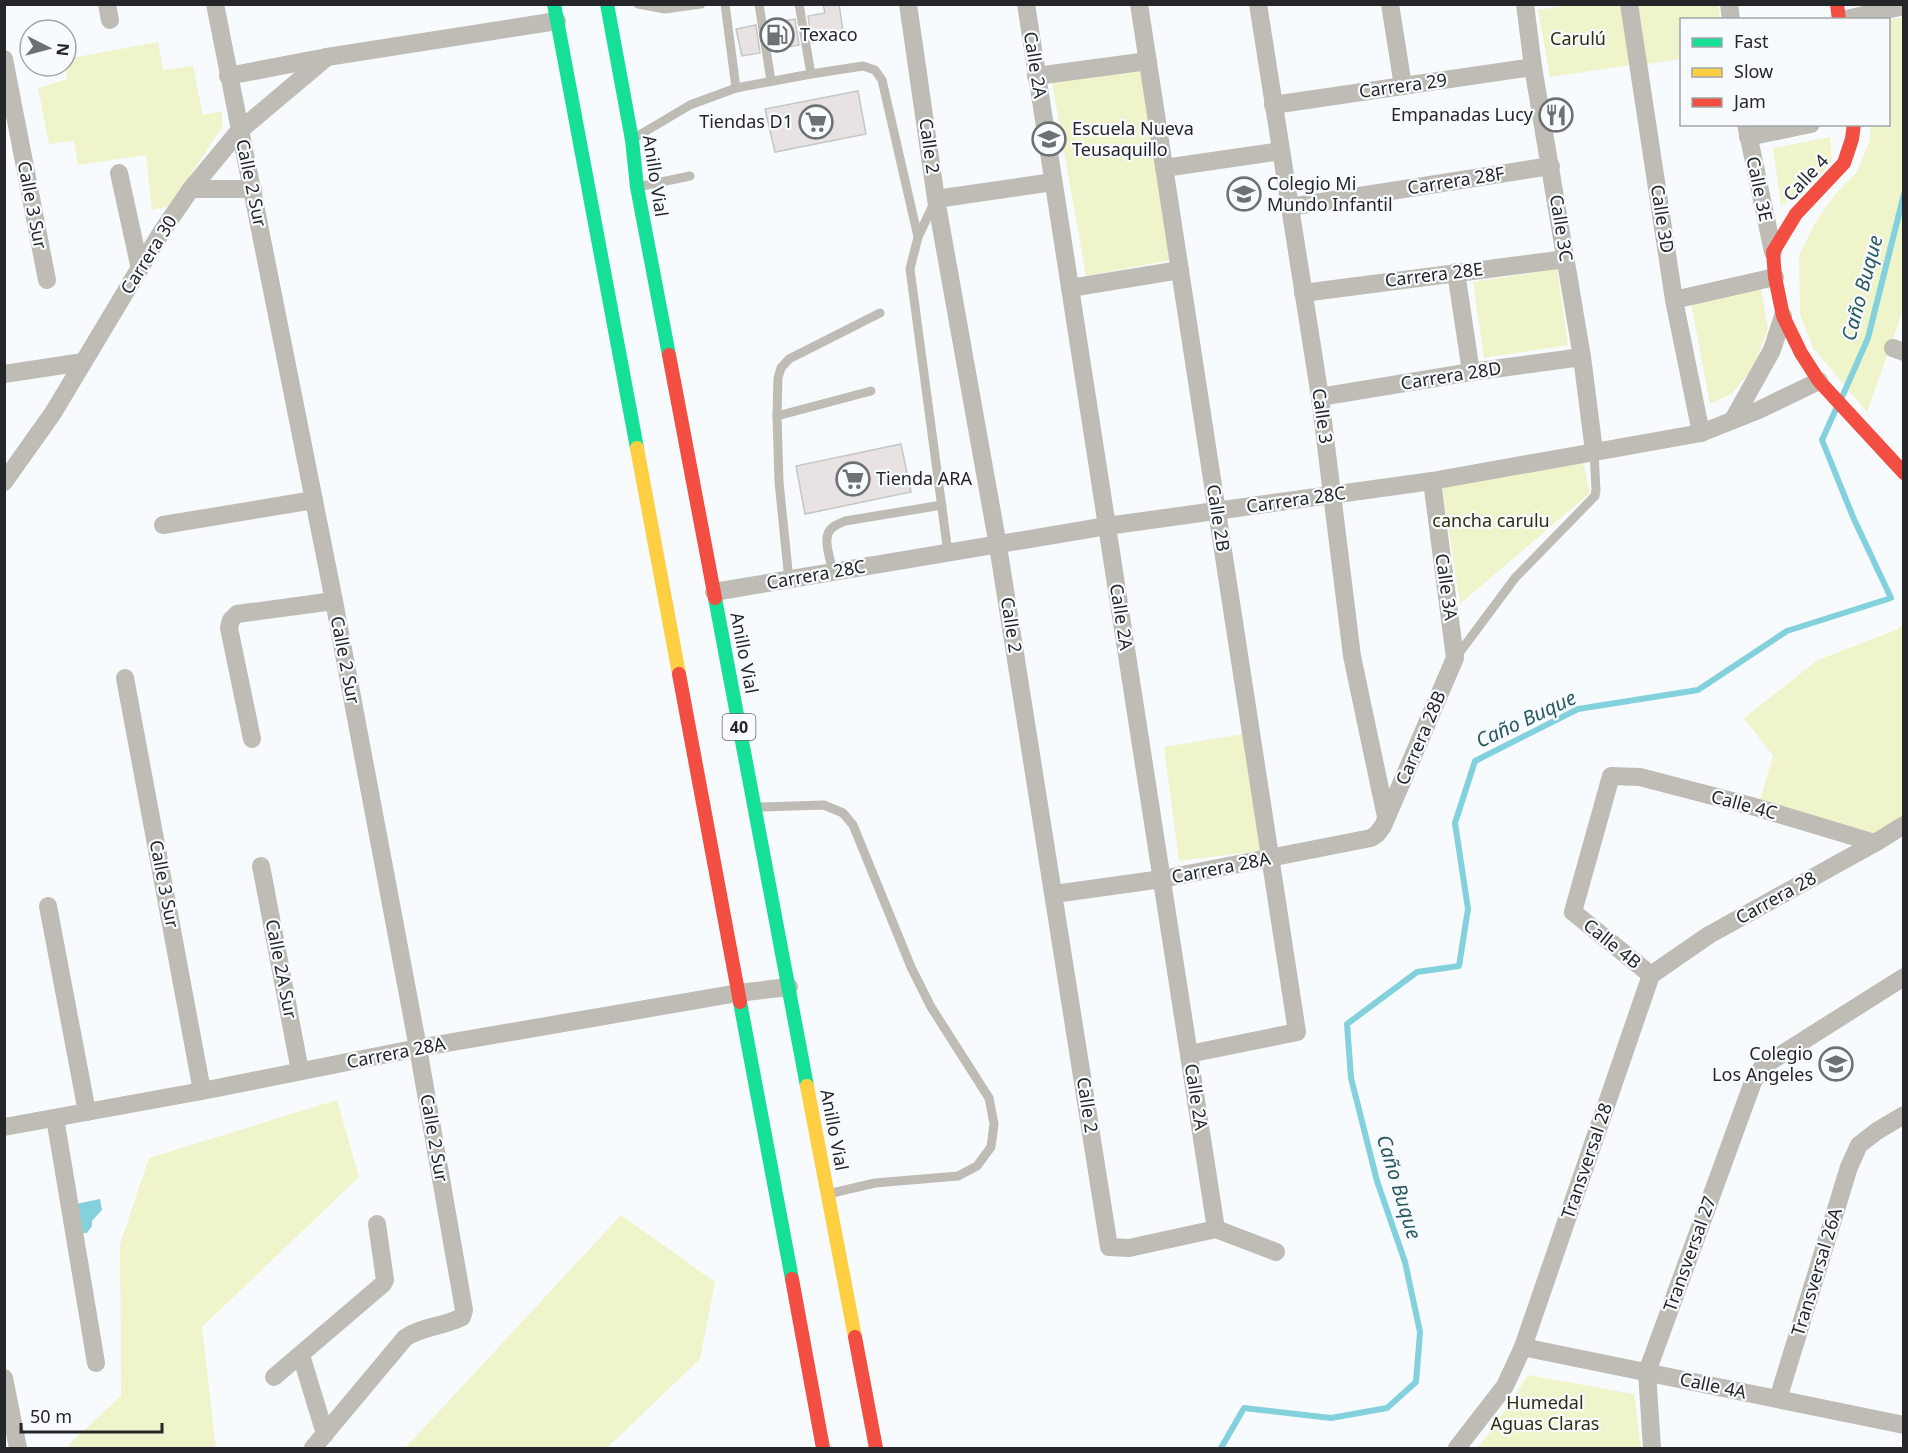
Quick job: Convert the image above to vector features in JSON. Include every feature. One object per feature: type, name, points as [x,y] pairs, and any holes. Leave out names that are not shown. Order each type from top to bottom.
[{"type":"main road","name":"Anillo Vial","points":[[607,4],[632,140],[637,187],[876,1449]]},
{"type":"main road","points":[[556,13],[823,1449]]},
{"type":"main road","name":"Calle 4","points":[[1773,252],[1796,214],[1844,163],[1854,126]]},
{"type":"main road","points":[[1773,252],[1775,277],[1783,316],[1801,353],[1823,385],[1904,473]]},
{"type":"street","name":"Calle 2 Sur","points":[[215,4],[314,500],[418,1048],[464,1310],[462,1317],[451,1323],[416,1330],[405,1338],[319,1442]]},
{"type":"street","name":"Calle 2","points":[[908,4],[936,199],[998,546],[1109,1247],[1129,1248],[1216,1229]]},
{"type":"street","name":"Calle 2A","points":[[1026,4],[1216,1229]]},
{"type":"street","name":"Calle 2B","points":[[1139,4],[1297,1032],[1189,1054]]},
{"type":"street","name":"Calle 3","points":[[1258,4],[1320,397],[1352,656],[1385,822]]},
{"type":"street","points":[[1390,4],[1403,86]]},
{"type":"street","name":"Calle 3C","points":[[1525,4],[1533,68],[1582,357],[1594,451]]},
{"type":"street","name":"Calle 3D","points":[[1629,4],[1674,300],[1701,433]]},
{"type":"street","points":[[1849,18],[1904,6]]},
{"type":"street","points":[[228,76],[556,13]]},
{"type":"street","name":"Carrera 30","points":[[4,482],[53,413],[162,231],[191,189],[239,131],[327,57]]},
{"type":"street","name":"Calle 3 Sur","points":[[4,59],[9,114],[47,280]]},
{"type":"street","points":[[1036,76],[1148,61]]},
{"type":"street","name":"Carrera 29","points":[[1274,105],[1533,68]]},
{"type":"street","points":[[1747,131],[1793,126]]},
{"type":"street","name":"Calle 3E","points":[[1747,131],[1773,252]]},
{"type":"street","points":[[1164,168],[1281,151]]},
{"type":"street","name":"Carrera 28F","points":[[1289,207],[1551,166]]},
{"type":"street","points":[[119,173],[140,269]]},
{"type":"street","points":[[936,199],[1053,182]]},
{"type":"street","points":[[191,189],[253,189]]},
{"type":"street","name":"Carrera 28E","points":[[1302,292],[1566,259]]},
{"type":"street","points":[[1070,288],[1180,270]]},
{"type":"street","points":[[1456,272],[1471,372]]},
{"type":"street","points":[[1674,300],[1775,277]]},
{"type":"street","points":[[1733,420],[1772,350],[1783,316]]},
{"type":"street","name":"Carrera 28D","points":[[1320,397],[1471,372],[1582,357]]},
{"type":"street","points":[[4,374],[83,362]]},
{"type":"street","name":"Carrera 28C","points":[[714,592],[1107,526],[1432,481],[1701,433],[1823,385]]},
{"type":"street","name":"Calle 3A","points":[[1432,481],[1455,658]]},
{"type":"street","points":[[163,525],[314,500]]},
{"type":"street","points":[[252,739],[229,628],[231,620],[237,614],[333,601]]},
{"type":"street","name":"Carrera 28B","points":[[1385,822],[1455,658]]},
{"type":"street","name":"Calle 3 Sur","points":[[125,678],[202,1091]]},
{"type":"street","name":"Calle 4C","points":[[1573,912],[1611,776],[1640,777],[1755,807],[1875,843]]},
{"type":"street","name":"Carrera 28A","points":[[1054,894],[1162,879],[1271,859],[1371,837],[1377,834],[1385,822]]},
{"type":"street","name":"Carrera 28","points":[[1651,975],[1709,935],[1904,825]]},
{"type":"street","name":"Calle 2A Sur","points":[[261,866],[300,1071]]},
{"type":"street","points":[[48,906],[87,1112]]},
{"type":"street","name":"Calle 4B","points":[[1573,912],[1651,975]]},
{"type":"street","name":"Transversal 28","points":[[1457,1449],[1505,1386],[1523,1347],[1651,975]]},
{"type":"street","name":"Transversal 27","points":[[1652,1449],[1647,1372],[1753,1082],[1762,1066],[1904,977]]},
{"type":"street","name":"Carrera 28A","points":[[4,1127],[418,1048],[738,993],[789,987]]},
{"type":"street","name":"Transversal 26A","points":[[1778,1399],[1849,1167],[1859,1145],[1876,1131],[1904,1115]]},
{"type":"street","points":[[56,1118],[96,1363]]},
{"type":"street","points":[[274,1377],[383,1284],[385,1280],[377,1224]]},
{"type":"street","points":[[1216,1229],[1276,1252]]},
{"type":"street","name":"Calle 4A","points":[[1523,1347],[1903,1422]]},
{"type":"street","points":[[301,1355],[319,1442]]},
{"type":"street","points":[[4,1378],[18,1449]]},
{"type":"lane","points":[[638,4],[665,9],[701,4]]},
{"type":"lane","points":[[726,4],[736,88]]},
{"type":"lane","points":[[759,4],[771,81]]},
{"type":"lane","points":[[799,4],[811,74]]},
{"type":"lane","points":[[632,140],[690,105],[736,88],[863,66],[875,70],[882,80],[918,237]]},
{"type":"lane","points":[[637,187],[690,176]]},
{"type":"lane","points":[[936,199],[918,237],[910,269],[948,553]]},
{"type":"lane","points":[[789,580],[779,482],[777,417],[778,378],[781,368],[789,359],[880,313]]},
{"type":"lane","points":[[777,417],[871,391]]},
{"type":"lane","points":[[1455,658],[1515,578],[1592,500],[1596,490],[1594,451]]},
{"type":"lane","points":[[833,572],[827,539],[832,527],[845,521],[942,505]]},
{"type":"lane","points":[[755,807],[824,805],[843,813],[853,825],[895,930],[926,997],[989,1098],[994,1124],[991,1147],[977,1166],[958,1176],[875,1183],[828,1194]]},
{"type":"green space","name":"Carulú","points":[[1568,5],[1622,5],[1631,65],[1550,77],[1538,10]]},
{"type":"green space","name":"Carulú","points":[[1632,5],[1718,5],[1720,18],[1680,18],[1680,59],[1641,65]]},
{"type":"green space","points":[[1903,17],[1903,310],[1867,412],[1813,348],[1800,314],[1799,256],[1815,223],[1838,191],[1857,172],[1870,140],[1870,126],[1890,126],[1890,20]]},
{"type":"green space","points":[[158,42],[163,70],[193,66],[203,115],[222,111],[222,127],[170,206],[152,210],[146,155],[78,165],[74,141],[49,144],[38,88],[67,78],[78,78],[78,57]]},
{"type":"green space","points":[[1151,61],[1181,258],[1086,276],[1051,77]]},
{"type":"green space","points":[[1830,137],[1832,161],[1809,187],[1781,206],[1773,148]]},
{"type":"green space","points":[[1557,269],[1568,345],[1484,358],[1473,282]]},
{"type":"green space","points":[[1761,288],[1768,329],[1752,370],[1731,394],[1710,404],[1691,303]]},
{"type":"green space","name":"cancha carulu","points":[[1583,461],[1590,493],[1460,604],[1442,487]]},
{"type":"green space","points":[[1903,624],[1903,829],[1883,842],[1760,800],[1773,756],[1744,718],[1818,660],[1896,630]]},
{"type":"green space","points":[[1256,732],[1275,849],[1179,861],[1164,747]]},
{"type":"green space","points":[[337,1100],[359,1177],[202,1327],[216,1448],[69,1448],[68,1445],[121,1396],[120,1244],[149,1158]]},
{"type":"green space","points":[[621,1215],[715,1282],[700,1359],[607,1448],[405,1448]]},
{"type":"green space","name":"Humedal Aguas Claras","points":[[1528,1375],[1634,1394],[1641,1448],[1477,1448],[1494,1427]]},
{"type":"water","points":[[100,1199],[102,1210],[92,1221],[92,1226],[87,1233],[82,1233],[76,1204]]},
{"type":"building","points":[[823,4],[839,4],[843,31],[817,36],[818,42],[812,43],[808,16],[825,13]]},
{"type":"building","points":[[795,19],[799,45],[773,50],[769,23]]},
{"type":"building","points":[[756,25],[760,53],[742,56],[736,29]]},
{"type":"building","name":"Tiendas D1","points":[[858,91],[866,134],[775,152],[765,109]]},
{"type":"building","name":"Tienda ARA","points":[[901,444],[911,492],[805,514],[796,466]]},
{"type":"waterway","name":"Caño Buque","points":[[1842,397],[1868,338],[1904,194]]},
{"type":"waterway","name":"Caño Buque","points":[[1221,1448],[1244,1408],[1331,1418],[1387,1408],[1416,1382],[1420,1332],[1405,1262],[1377,1181],[1351,1078],[1347,1024],[1417,972],[1459,966],[1468,909],[1455,823],[1475,761],[1578,709],[1698,690],[1787,631],[1891,598],[1853,517],[1822,440],[1836,409]]},
{"type":"traffic: fast","points":[[554,4],[637,448]]},
{"type":"traffic: fast","points":[[607,4],[632,140],[637,187],[669,355]]},
{"type":"traffic: fast","points":[[715,598],[807,1086]]},
{"type":"traffic: fast","points":[[740,1002],[792,1279]]},
{"type":"traffic: slow","points":[[637,448],[679,674]]},
{"type":"traffic: slow","points":[[807,1086],[855,1337]]},
{"type":"traffic: jam","points":[[1837,4],[1839,18]]},
{"type":"traffic: jam","points":[[1854,126],[1844,163],[1796,214],[1773,252],[1775,277],[1783,316],[1801,353],[1819,381],[1904,473]]},
{"type":"traffic: jam","points":[[669,355],[715,598]]},
{"type":"traffic: jam","points":[[679,674],[740,1002]]},
{"type":"traffic: jam","points":[[792,1279],[823,1448]]},
{"type":"traffic: jam","points":[[855,1337],[876,1448]]},
{"type":"place","name":"Texaco","points":[[777,35]]},
{"type":"place","name":"Empanadas Lucy","points":[[1556,115]]},
{"type":"place","name":"Tiendas D1","points":[[816,122]]},
{"type":"place","name":"Escuela Nueva Teusaquillo","points":[[1049,139]]},
{"type":"place","name":"Colegio Mi Mundo Infantil","points":[[1244,194]]},
{"type":"place","name":"Tienda ARA","points":[[853,479]]},
{"type":"place","name":"Colegio Los Angeles","points":[[1836,1064]]}]
